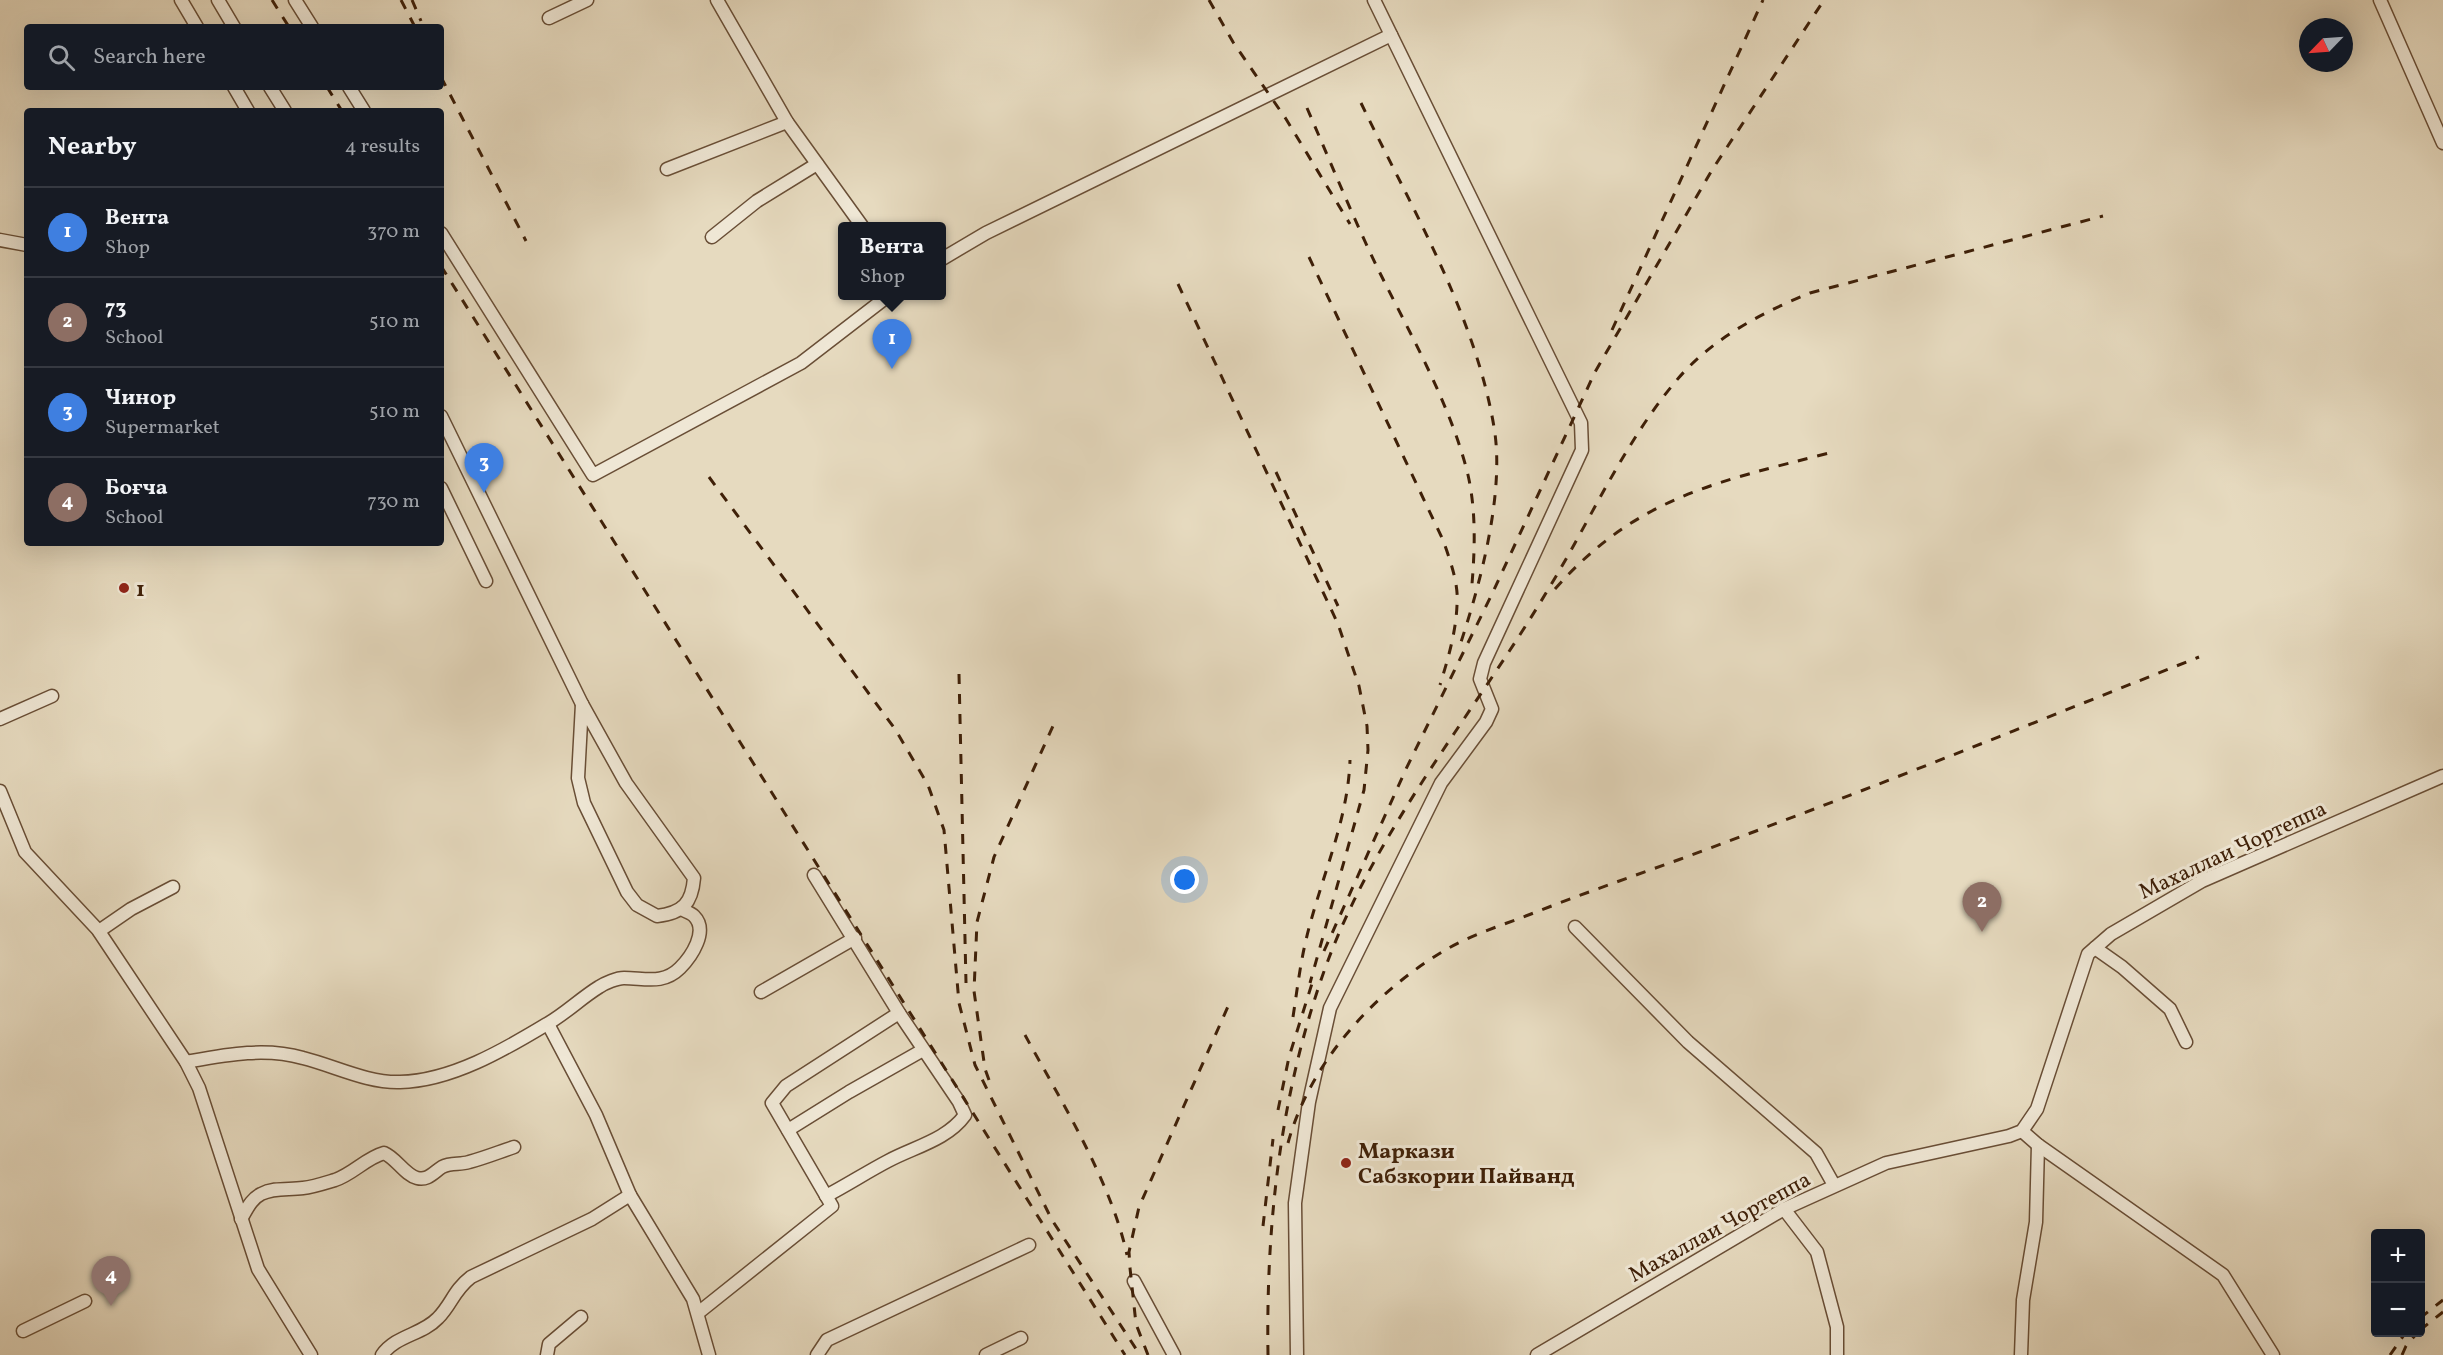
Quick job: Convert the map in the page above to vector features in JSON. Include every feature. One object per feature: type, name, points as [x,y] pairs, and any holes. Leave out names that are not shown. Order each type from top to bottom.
[{"type":"street","points":[[181,0],[195,24]]},
{"type":"street","points":[[218,0],[232,24]]},
{"type":"street","points":[[295,0],[310,24]]},
{"type":"street","points":[[549,18],[587,0]]},
{"type":"street","points":[[717,0],[787,122],[859,222]]},
{"type":"street","points":[[1297,1355],[1295,1203],[1309,1102],[1330,1008],[1441,783],[1486,722],[1492,709],[1480,679],[1484,663],[1582,450],[1581,423],[1374,0]]},
{"type":"street","points":[[2380,0],[2443,143]]},
{"type":"street","points":[[946,257],[986,233],[1391,35]]},
{"type":"street","points":[[236,90],[246,108]]},
{"type":"street","points":[[272,90],[283,108]]},
{"type":"street","points":[[351,90],[362,108]]},
{"type":"street","points":[[667,169],[787,122]]},
{"type":"street","points":[[712,237],[757,201],[817,165]]},
{"type":"street","points":[[444,238],[593,475],[801,363],[883,300]]},
{"type":"street","points":[[0,240],[24,244]]},
{"type":"street","points":[[444,423],[582,704],[626,783],[694,878],[693,896],[681,909],[657,916],[637,905],[627,892],[584,803],[578,778],[582,704]]},
{"type":"street","points":[[444,494],[486,581]]},
{"type":"street","points":[[0,719],[52,696]]},
{"type":"street","name":"Махаллаи Чортеппа","points":[[1537,1355],[1784,1209],[1834,1185],[1886,1163],[1985,1143],[2022,1131],[2037,1109],[2088,954],[2111,934],[2202,881],[2443,776]]},
{"type":"street","points":[[0,791],[25,852],[99,931],[186,1062],[199,1088],[258,1269],[311,1355]]},
{"type":"street","points":[[814,875],[923,1050],[959,1102],[965,1116],[959,1124],[914,1151],[891,1159],[826,1196]]},
{"type":"street","points":[[99,931],[131,909],[173,887]]},
{"type":"street","points":[[186,1062],[232,1054],[270,1052],[302,1058],[375,1080],[400,1082],[432,1078],[469,1066],[548,1024],[601,986],[622,977],[659,980],[679,970],[693,954],[699,939],[698,924],[694,916],[681,909]]},
{"type":"street","points":[[1575,927],[1688,1042],[1816,1153],[1834,1185]]},
{"type":"street","points":[[761,992],[855,938]]},
{"type":"street","points":[[2095,948],[2122,967],[2170,1009],[2186,1042]]},
{"type":"street","points":[[698,1313],[832,1206],[772,1103],[786,1086],[900,1013]]},
{"type":"street","points":[[548,1024],[596,1115],[630,1195],[693,1299],[709,1355]]},
{"type":"street","points":[[788,1130],[923,1050]]},
{"type":"street","points":[[2022,1131],[2038,1145],[2223,1275],[2273,1355]]},
{"type":"street","points":[[2021,1355],[2024,1300],[2037,1222],[2038,1145]]},
{"type":"street","points":[[241,1219],[254,1198],[260,1194],[269,1190],[304,1188],[336,1180],[355,1172],[376,1155],[384,1153],[392,1157],[414,1177],[420,1179],[452,1163],[466,1163],[514,1147]]},
{"type":"street","points":[[382,1355],[387,1347],[431,1325],[439,1318],[458,1288],[471,1277],[592,1219],[630,1195]]},
{"type":"street","points":[[1784,1209],[1817,1252],[1837,1327],[1837,1355]]},
{"type":"street","points":[[817,1355],[827,1340],[1029,1245]]},
{"type":"street","points":[[1134,1281],[1174,1355]]},
{"type":"street","points":[[23,1330],[85,1301]]},
{"type":"street","points":[[547,1355],[549,1344],[581,1317]]},
{"type":"street","points":[[986,1355],[1021,1338]]},
{"type":"railway","points":[[272,0],[287,24]]},
{"type":"railway","points":[[401,0],[413,24]]},
{"type":"railway","points":[[412,0],[421,21]]},
{"type":"railway","points":[[1209,0],[1233,42],[1286,119],[1350,224]]},
{"type":"railway","points":[[1612,330],[1763,0]]},
{"type":"railway","points":[[1324,951],[1406,769],[1492,594],[1595,372],[1712,170],[1824,0]]},
{"type":"railway","points":[[444,83],[526,241]]},
{"type":"railway","points":[[329,90],[340,108]]},
{"type":"railway","points":[[1361,103],[1420,221],[1456,302],[1485,385],[1494,427],[1497,452],[1494,507],[1483,564],[1461,642]]},
{"type":"railway","points":[[1307,108],[1377,267],[1440,396],[1461,449],[1468,475],[1474,515],[1472,584]]},
{"type":"railway","points":[[1268,1355],[1273,1215],[1285,1122],[1305,1031],[1339,932],[1392,830],[1519,637],[1624,456],[1657,405],[1690,366],[1721,340],[1773,309],[1810,293],[2103,216]]},
{"type":"railway","points":[[1309,257],[1443,540],[1451,564],[1457,589],[1456,615],[1451,645],[1440,685]]},
{"type":"railway","points":[[444,271],[1125,1355]]},
{"type":"railway","points":[[1178,284],[1338,624],[1359,686],[1367,726],[1368,750],[1364,790],[1310,983]]},
{"type":"railway","points":[[1555,589],[1585,558],[1616,533],[1647,514],[1714,485],[1829,453]]},
{"type":"railway","points":[[1276,472],[1338,606]]},
{"type":"railway","points":[[709,477],[895,729],[928,785],[944,830],[959,1003],[975,1065],[1052,1220],[1140,1355]]},
{"type":"railway","points":[[1288,1143],[1298,1113],[1312,1084],[1349,1031],[1395,986],[1420,966],[1447,949],[1488,930],[1841,799],[2199,657]]},
{"type":"railway","points":[[959,674],[966,983]]},
{"type":"railway","points":[[989,1080],[985,1069],[974,991],[977,922],[994,857],[1053,726]]},
{"type":"railway","points":[[1293,1017],[1306,940],[1344,806],[1350,760]]},
{"type":"railway","points":[[1278,1110],[1289,1057],[1314,977]]},
{"type":"railway","points":[[1148,1355],[1136,1324],[1129,1252],[1139,1207],[1230,1002]]},
{"type":"railway","points":[[1025,1035],[1097,1170],[1120,1227],[1127,1255]]},
{"type":"railway","points":[[1263,1226],[1273,1139]]},
{"type":"railway","points":[[2425,1314],[2443,1300]]},
{"type":"railway","points":[[2425,1326],[2443,1312]]},
{"type":"railway","points":[[2390,1355],[2403,1337]]},
{"type":"railway","points":[[2402,1355],[2414,1337]]},
{"type":"place","name":"Вента","points":[[892,369]]},
{"type":"place","name":"Чинор","points":[[484,493]]},
{"type":"place","name":"1","points":[[124,588]]},
{"type":"place","name":"73","points":[[1982,932]]},
{"type":"place","name":"Маркази Сабзкории Пайванд","points":[[1346,1163]]},
{"type":"place","name":"Боғча","points":[[111,1306]]}]
